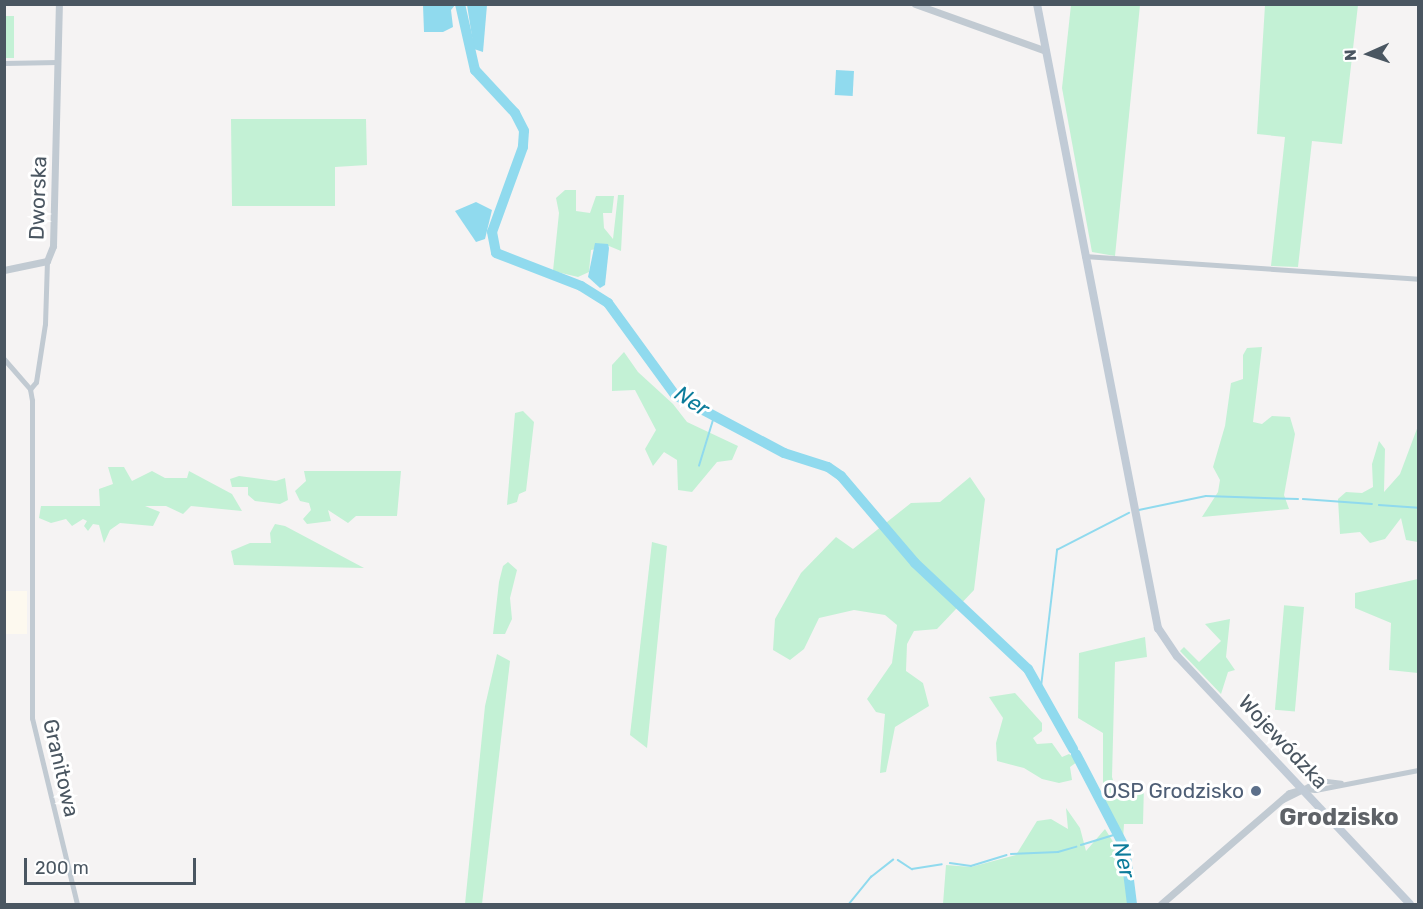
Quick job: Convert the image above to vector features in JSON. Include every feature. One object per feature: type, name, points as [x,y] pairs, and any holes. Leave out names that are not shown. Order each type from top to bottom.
[{"type":"main road","points":[[1037,4],[1084,256]]},
{"type":"main road","name":"Wojewódzka","points":[[1084,256],[1158,628],[1177,656],[1410,904]]},
{"type":"street","name":"Dworska","points":[[30,389],[36,382],[45,324],[47,261],[54,228],[59,4]]},
{"type":"street","points":[[915,4],[1046,51]]},
{"type":"street","points":[[4,63],[58,62]]},
{"type":"street","points":[[1084,256],[1419,279]]},
{"type":"street","points":[[4,270],[47,261]]},
{"type":"street","points":[[4,359],[30,389]]},
{"type":"street","name":"Granitowa","points":[[30,389],[32,718],[77,904]]},
{"type":"street","points":[[1161,904],[1296,788],[1343,784],[1419,770]]},
{"type":"street","points":[[1303,789],[1318,780],[1343,784]]},
{"type":"shaded area","points":[[5,591],[27,591],[27,634],[5,634]]},
{"type":"green space","points":[[1071,5],[1140,5],[1115,256],[1092,252],[1062,88]]},
{"type":"green space","points":[[1265,5],[1358,5],[1342,144],[1312,141],[1298,267],[1271,266],[1285,137],[1257,134]]},
{"type":"green space","points":[[5,16],[14,16],[14,58],[5,58]]},
{"type":"green space","points":[[231,119],[366,119],[367,165],[335,167],[335,206],[232,206]]},
{"type":"green space","points":[[565,190],[576,190],[576,211],[590,213],[596,196],[614,196],[612,213],[603,213],[604,228],[613,239],[618,195],[624,195],[621,251],[609,246],[591,250],[589,272],[578,277],[553,271],[559,213],[556,198]]},
{"type":"green space","points":[[1262,347],[1253,422],[1262,424],[1272,416],[1290,417],[1295,434],[1284,495],[1289,509],[1202,517],[1218,492],[1220,480],[1213,467],[1225,426],[1231,383],[1243,379],[1243,355],[1247,348]]},
{"type":"green space","points":[[624,352],[638,372],[673,404],[687,422],[738,446],[732,460],[717,462],[692,492],[678,490],[677,460],[664,452],[653,466],[645,449],[656,430],[635,390],[612,391],[612,365]]},
{"type":"green space","points":[[523,411],[534,422],[526,491],[519,494],[517,502],[507,505],[515,413]]},
{"type":"green space","points":[[1418,426],[1418,542],[1406,540],[1401,518],[1385,539],[1370,543],[1360,532],[1340,534],[1338,499],[1346,492],[1362,493],[1373,487],[1372,464],[1379,441],[1385,449],[1384,492],[1400,474]]},
{"type":"green space","points":[[108,467],[124,467],[132,481],[152,471],[165,478],[187,478],[189,471],[232,494],[242,511],[191,506],[183,514],[166,506],[145,506],[160,512],[153,526],[120,523],[110,530],[104,543],[99,525],[93,524],[88,531],[84,526],[87,521],[83,519],[72,526],[66,519],[51,523],[39,518],[41,506],[100,506],[99,489],[113,484]]},
{"type":"green space","points":[[304,471],[401,471],[397,516],[356,516],[348,523],[328,510],[331,521],[307,524],[303,519],[311,510],[309,503],[300,501],[295,491],[306,481]]},
{"type":"green space","points":[[239,476],[276,481],[285,478],[288,500],[280,504],[255,501],[248,495],[248,487],[232,487],[230,479]]},
{"type":"green space","points":[[970,477],[985,499],[974,590],[937,629],[914,631],[907,644],[906,671],[923,683],[929,706],[895,727],[886,772],[880,773],[885,714],[876,712],[867,699],[892,663],[897,625],[885,615],[854,610],[819,618],[804,649],[790,660],[773,650],[775,619],[801,573],[836,537],[853,549],[911,503],[940,502]]},
{"type":"green space","points":[[275,524],[285,526],[364,568],[234,565],[231,551],[250,543],[271,543],[270,533]]},
{"type":"green space","points":[[652,542],[667,546],[647,748],[630,735]]},
{"type":"green space","points":[[508,562],[517,570],[510,598],[512,619],[505,634],[493,634],[499,582],[503,566]]},
{"type":"green space","points":[[1418,579],[1418,673],[1389,670],[1391,623],[1355,608],[1355,593]]},
{"type":"green space","points":[[1284,605],[1304,607],[1295,712],[1275,710]]},
{"type":"green space","points":[[1230,619],[1226,657],[1235,670],[1228,672],[1221,694],[1180,651],[1184,647],[1199,662],[1221,641],[1205,624]]},
{"type":"green space","points":[[1145,637],[1147,657],[1115,662],[1112,777],[1117,793],[1144,784],[1143,824],[1124,824],[1123,839],[1103,799],[1103,733],[1078,718],[1079,653]]},
{"type":"green space","points":[[497,654],[510,661],[482,904],[465,904],[485,706]]},
{"type":"green space","points":[[1015,693],[1042,723],[1042,731],[1033,738],[1037,744],[1052,743],[1062,757],[1069,754],[1076,758],[1077,762],[1070,767],[1072,780],[1059,783],[1042,779],[1024,768],[997,761],[996,743],[1003,718],[989,697]]},
{"type":"green space","points":[[1066,808],[1080,828],[1086,851],[1105,829],[1124,859],[1131,904],[943,904],[946,865],[971,867],[1016,855],[1037,821],[1051,819],[1068,829]]},
{"type":"water","points":[[423,5],[455,5],[451,10],[453,27],[443,32],[424,32]]},
{"type":"water","points":[[467,5],[487,5],[483,52],[474,49]]},
{"type":"water","points":[[836,70],[854,71],[853,96],[835,95]]},
{"type":"water","points":[[476,202],[492,210],[485,239],[476,242],[455,211]]},
{"type":"water","points":[[595,243],[608,244],[609,248],[605,285],[600,288],[588,277]]},
{"type":"waterway","name":"Ner","points":[[460,4],[475,70],[515,113],[524,131],[523,147],[492,232],[496,253],[581,286],[608,303],[675,395],[784,453],[828,467],[841,476],[915,563],[1028,669],[1073,749]]},
{"type":"waterway","points":[[699,466],[714,417]]},
{"type":"waterway","points":[[1139,510],[1206,496],[1298,499]]},
{"type":"waterway","points":[[1303,499],[1372,504]]},
{"type":"waterway","points":[[1379,505],[1418,508]]},
{"type":"waterway","points":[[1041,687],[1057,550],[1129,513]]},
{"type":"waterway","name":"Ner","points":[[1076,754],[1125,848],[1132,904]]},
{"type":"waterway","points":[[1081,845],[1118,834]]},
{"type":"waterway","points":[[1011,854],[1058,852],[1076,847]]},
{"type":"waterway","points":[[950,863],[971,866],[1006,855]]},
{"type":"waterway","points":[[849,904],[871,877],[893,860]]},
{"type":"waterway","points":[[898,860],[912,869],[942,864]]},
{"type":"place","name":"OSP Grodzisko","points":[[1256,791]]},
{"type":"district","name":"Grodzisko","points":[[1339,818]]}]
